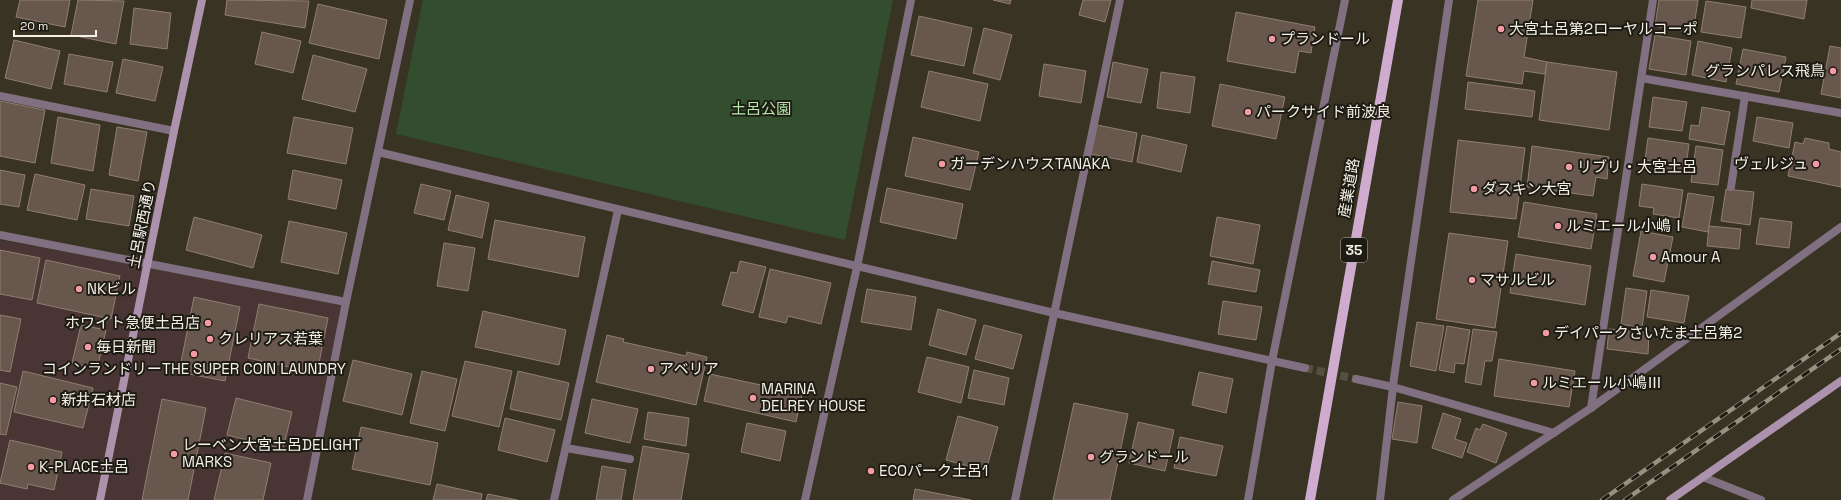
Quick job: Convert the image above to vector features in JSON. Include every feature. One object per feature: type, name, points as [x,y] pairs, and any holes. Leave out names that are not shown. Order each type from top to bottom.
[{"type":"main road","name":"産業道路","points":[[1310,500],[1398,0]]},
{"type":"street","name":"土呂駅西通り","points":[[100,500],[174,131],[202,0]]},
{"type":"street","points":[[307,500],[346,302],[410,0]]},
{"type":"street","points":[[805,500],[857,266],[911,0]]},
{"type":"street","points":[[1015,500],[1120,0]]},
{"type":"street","points":[[1248,500],[1272,361],[1345,0]]},
{"type":"street","points":[[1380,500],[1393,388],[1449,0]]},
{"type":"street","points":[[1591,408],[1653,0]]},
{"type":"street","points":[[1641,78],[1841,113]]},
{"type":"street","points":[[0,96],[174,131]]},
{"type":"street","points":[[1731,188],[1745,96]]},
{"type":"street","points":[[378,152],[1054,313],[1305,368]]},
{"type":"street","points":[[554,500],[618,210]]},
{"type":"street","points":[[1453,500],[1591,408],[1841,227]]},
{"type":"street","points":[[0,234],[346,302]]},
{"type":"street","points":[[1356,379],[1554,433]]},
{"type":"street","points":[[1670,500],[1841,381]]},
{"type":"street","points":[[566,448],[630,459]]},
{"type":"street","points":[[1703,477],[1761,500]]},
{"type":"shaded area","points":[[0,240],[349,305],[312,500],[0,500]]},
{"type":"green space","name":"土呂公園","points":[[423,0],[893,0],[845,240],[396,134]]},
{"type":"building","points":[[20,0],[70,0],[65,27],[16,17]]},
{"type":"building","points":[[78,0],[124,1],[116,44],[71,35]]},
{"type":"building","points":[[227,0],[309,1],[305,28],[225,15]]},
{"type":"building","points":[[993,0],[1011,0],[1010,4]]},
{"type":"building","points":[[1083,0],[1111,0],[1105,22],[1079,15]]},
{"type":"building","name":"大宮土呂第2ローヤルコーポ","points":[[1478,0],[1533,0],[1524,57],[1547,62],[1545,74],[1524,71],[1522,84],[1466,76]]},
{"type":"building","points":[[1659,0],[1698,0],[1693,33],[1655,26]]},
{"type":"building","points":[[1752,0],[1807,0],[1804,19],[1751,8]]},
{"type":"building","points":[[1706,1],[1746,7],[1741,38],[1701,32]]},
{"type":"building","points":[[318,4],[387,20],[379,59],[309,43]]},
{"type":"building","points":[[134,8],[171,13],[167,49],[130,44]]},
{"type":"building","name":"プランドール","points":[[1236,12],[1315,27],[1311,53],[1299,51],[1295,73],[1227,61]]},
{"type":"building","points":[[919,16],[972,28],[964,66],[911,55]]},
{"type":"building","points":[[984,28],[1012,35],[1000,80],[973,73]]},
{"type":"building","points":[[262,32],[301,41],[293,73],[255,64]]},
{"type":"building","points":[[1655,35],[1691,41],[1686,75],[1649,69]]},
{"type":"building","points":[[14,40],[60,51],[51,89],[5,78]]},
{"type":"building","points":[[1698,41],[1732,48],[1726,82],[1692,75]]},
{"type":"building","name":"グランパレス飛鳥","points":[[1830,46],[1841,48],[1841,98],[1821,94]]},
{"type":"building","points":[[1743,49],[1786,57],[1779,92],[1736,84]]},
{"type":"building","points":[[69,54],[113,62],[107,92],[64,84]]},
{"type":"building","points":[[313,55],[367,69],[355,112],[302,99]]},
{"type":"building","points":[[123,59],[163,67],[155,101],[116,93]]},
{"type":"building","points":[[1113,62],[1148,69],[1141,103],[1107,97]]},
{"type":"building","points":[[1547,62],[1617,72],[1609,130],[1539,120]]},
{"type":"building","points":[[1044,64],[1086,71],[1081,103],[1039,96]]},
{"type":"building","points":[[929,71],[988,84],[980,121],[921,107]]},
{"type":"building","points":[[1161,72],[1195,77],[1190,113],[1157,108]]},
{"type":"building","points":[[1468,82],[1535,91],[1532,117],[1465,109]]},
{"type":"building","name":"パークサイド前波良","points":[[1220,84],[1285,97],[1276,139],[1212,126]]},
{"type":"building","points":[[1653,97],[1687,102],[1682,131],[1649,127]]},
{"type":"building","points":[[0,101],[45,110],[35,163],[0,156]]},
{"type":"building","points":[[1702,107],[1730,112],[1724,145],[1689,139],[1691,125],[1699,126]]},
{"type":"building","points":[[58,117],[100,125],[93,171],[51,163]]},
{"type":"building","points":[[294,117],[353,128],[346,164],[287,153]]},
{"type":"building","points":[[1757,117],[1793,123],[1789,148],[1753,141]]},
{"type":"building","points":[[1097,125],[1137,133],[1132,162],[1091,154]]},
{"type":"building","points":[[117,127],[147,132],[138,181],[109,175]]},
{"type":"building","points":[[1142,135],[1187,145],[1181,172],[1137,162]]},
{"type":"building","name":"ガーデンハウスTANAKA","points":[[913,137],[979,152],[970,190],[905,176]]},
{"type":"building","points":[[1648,138],[1689,144],[1685,174],[1665,171],[1666,163],[1645,160]]},
{"type":"building","name":"ヴェルジュ","points":[[1805,138],[1829,143],[1829,149],[1841,152],[1841,187],[1788,176],[1795,142],[1803,144]]},
{"type":"building","points":[[1458,140],[1525,148],[1516,219],[1450,212]]},
{"type":"building","name":"リブリ・大宮土呂","points":[[1532,146],[1609,157],[1607,179],[1596,177],[1593,196],[1527,187]]},
{"type":"building","points":[[1696,146],[1723,150],[1718,185],[1691,182]]},
{"type":"building","points":[[0,170],[25,175],[19,207],[0,204]]},
{"type":"building","points":[[293,170],[342,180],[336,209],[288,199]]},
{"type":"building","points":[[35,174],[85,185],[77,220],[27,210]]},
{"type":"building","points":[[421,184],[451,191],[444,220],[414,213]]},
{"type":"building","points":[[1642,184],[1683,190],[1679,218],[1653,214],[1654,208],[1639,206]]},
{"type":"building","points":[[887,188],[963,204],[956,239],[880,222]]},
{"type":"building","points":[[91,189],[134,196],[129,226],[86,219]]},
{"type":"building","points":[[1726,189],[1754,192],[1750,225],[1721,221]]},
{"type":"building","points":[[1688,193],[1714,197],[1708,232],[1682,227]]},
{"type":"building","points":[[456,195],[489,203],[482,238],[448,230]]},
{"type":"building","name":"ルミエール小嶋Ⅰ","points":[[1524,202],[1597,214],[1591,249],[1518,237]]},
{"type":"building","points":[[194,217],[262,235],[253,268],[186,250]]},
{"type":"building","points":[[1217,217],[1260,225],[1253,264],[1210,256]]},
{"type":"building","points":[[1760,218],[1792,222],[1789,248],[1756,244]]},
{"type":"building","points":[[495,220],[585,237],[578,277],[488,259]]},
{"type":"building","points":[[289,221],[347,233],[338,274],[281,262]]},
{"type":"building","points":[[1709,226],[1741,229],[1739,249],[1707,246]]},
{"type":"building","name":"Amour A","points":[[1641,231],[1673,237],[1664,282],[1633,276]]},
{"type":"building","name":"マサルビル","points":[[1449,233],[1508,241],[1495,328],[1436,319]]},
{"type":"building","points":[[444,243],[475,248],[468,291],[437,286]]},
{"type":"building","points":[[0,250],[40,258],[32,300],[0,294]]},
{"type":"building","points":[[1516,254],[1591,266],[1585,305],[1510,293]]},
{"type":"building","name":"NKビル","points":[[46,260],[120,276],[111,319],[37,303]]},
{"type":"building","points":[[740,261],[766,267],[753,313],[722,305],[731,272],[737,273]]},
{"type":"building","points":[[1212,261],[1260,270],[1256,292],[1208,284]]},
{"type":"building","points":[[770,269],[831,283],[821,324],[788,316],[786,323],[759,317]]},
{"type":"building","points":[[1626,288],[1647,291],[1642,328],[1621,324]]},
{"type":"building","points":[[867,289],[916,297],[911,330],[861,322]]},
{"type":"building","points":[[1651,290],[1689,296],[1684,323],[1647,317]]},
{"type":"building","name":"クレリアス若葉","points":[[194,297],[240,307],[225,381],[179,372]]},
{"type":"building","points":[[1223,301],[1262,307],[1256,340],[1218,334]]},
{"type":"building","points":[[259,304],[328,318],[317,373],[248,358]]},
{"type":"building","points":[[938,309],[976,320],[966,355],[929,345]]},
{"type":"building","points":[[483,311],[566,330],[559,365],[475,347]]},
{"type":"building","points":[[0,315],[21,319],[10,372],[0,370]]},
{"type":"building","points":[[1417,322],[1444,326],[1436,371],[1410,366]]},
{"type":"building","points":[[81,325],[106,330],[97,369],[72,363]]},
{"type":"building","points":[[984,325],[1022,335],[1013,369],[975,359]]},
{"type":"building","points":[[1447,326],[1470,330],[1464,364],[1455,363],[1454,373],[1439,370]]},
{"type":"building","points":[[1473,329],[1497,332],[1492,361],[1485,361],[1481,385],[1465,382]]},
{"type":"building","points":[[1609,329],[1649,333],[1648,354],[1607,349]]},
{"type":"building","name":"アベリア","points":[[607,335],[624,339],[623,342],[686,356],[687,352],[707,357],[696,405],[596,382]]},
{"type":"building","points":[[927,357],[969,367],[961,403],[918,392]]},
{"type":"building","name":"ルミエール小嶋Ⅲ","points":[[1499,359],[1575,371],[1569,407],[1494,396]]},
{"type":"building","points":[[353,360],[412,374],[402,415],[343,401]]},
{"type":"building","points":[[465,361],[512,371],[499,427],[452,416]]},
{"type":"building","points":[[974,370],[1009,378],[1004,405],[968,398]]},
{"type":"building","name":"新井石材店","points":[[23,371],[93,388],[83,428],[14,412]]},
{"type":"building","points":[[422,371],[457,379],[445,431],[410,423]]},
{"type":"building","points":[[518,371],[569,383],[561,420],[510,409]]},
{"type":"building","points":[[1199,372],[1233,379],[1226,413],[1192,405]]},
{"type":"building","name":"MARINA DELREY HOUSE","points":[[710,374],[802,394],[796,422],[704,401]]},
{"type":"building","points":[[0,383],[17,387],[6,435],[0,434]]},
{"type":"building","points":[[236,398],[292,412],[283,449],[227,435]]},
{"type":"building","name":"レーベン大宮土呂DELIGHT MARKS","points":[[162,399],[206,408],[188,500],[142,500]]},
{"type":"building","points":[[592,399],[638,409],[630,443],[585,433]]},
{"type":"building","points":[[1398,402],[1422,406],[1417,443],[1392,439]]},
{"type":"building","name":"グランドール","points":[[1074,403],[1128,414],[1110,500],[1053,500]]},
{"type":"building","points":[[648,412],[689,418],[686,446],[644,439]]},
{"type":"building","points":[[1443,413],[1461,419],[1455,439],[1467,443],[1462,458],[1432,448]]},
{"type":"building","points":[[958,416],[998,427],[986,471],[946,460]]},
{"type":"building","points":[[505,418],[555,430],[547,462],[498,450]]},
{"type":"building","points":[[1138,422],[1174,430],[1165,471],[1129,463]]},
{"type":"building","points":[[747,423],[786,431],[780,461],[741,452]]},
{"type":"building","points":[[1483,424],[1507,433],[1496,463],[1467,452],[1476,428],[1480,430]]},
{"type":"building","points":[[361,427],[438,443],[430,485],[352,469]]},
{"type":"building","points":[[1180,437],[1223,446],[1216,476],[1174,468]]},
{"type":"building","name":"K-PLACE土呂","points":[[10,440],[62,452],[54,490],[28,484],[27,489],[0,483]]},
{"type":"building","points":[[643,446],[689,454],[681,500],[633,500]]},
{"type":"building","points":[[225,453],[271,463],[263,500],[214,500]]},
{"type":"building","points":[[602,466],[626,470],[621,500],[596,500]]},
{"type":"building","points":[[437,484],[482,494],[481,500],[433,500]]},
{"type":"building","points":[[915,489],[971,500],[913,500]]},
{"type":"building","points":[[488,494],[517,500],[486,500]]},
{"type":"tunnel","points":[[1305,368],[1356,379]]},
{"type":"railway","points":[[1602,500],[1841,333]]},
{"type":"railway","points":[[1625,500],[1841,349]]},
{"type":"place","name":"大宮土呂第2ローヤルコーポ","points":[[1501,29]]},
{"type":"place","name":"プランドール","points":[[1272,39]]},
{"type":"place","name":"グランパレス飛鳥","points":[[1833,71]]},
{"type":"place","name":"パークサイド前波良","points":[[1248,112]]},
{"type":"place","name":"ガーデンハウスTANAKA","points":[[942,164]]},
{"type":"place","name":"ヴェルジュ","points":[[1816,164]]},
{"type":"place","name":"リブリ・大宮土呂","points":[[1569,167]]},
{"type":"place","name":"ダスキン大宮","points":[[1474,189]]},
{"type":"place","name":"ルミエール小嶋Ⅰ","points":[[1558,226]]},
{"type":"place","name":"Amour A","points":[[1653,257]]},
{"type":"place","name":"マサルビル","points":[[1472,280]]},
{"type":"place","name":"NKビル","points":[[79,289]]},
{"type":"place","name":"ホワイト急便土呂店","points":[[208,323]]},
{"type":"place","name":"デイパークさいたま土呂第2","points":[[1546,333]]},
{"type":"place","name":"クレリアス若葉","points":[[210,339]]},
{"type":"place","name":"毎日新聞","points":[[88,347]]},
{"type":"place","name":"コインランドリーTHE SUPER COIN LAUNDRY","points":[[194,354]]},
{"type":"place","name":"アベリア","points":[[651,369]]},
{"type":"place","name":"ルミエール小嶋Ⅲ","points":[[1534,383]]},
{"type":"place","name":"MARINA DELREY HOUSE","points":[[753,398]]},
{"type":"place","name":"新井石材店","points":[[53,400]]},
{"type":"place","name":"レーベン大宮土呂DELIGHT MARKS","points":[[174,454]]},
{"type":"place","name":"グランドール","points":[[1091,457]]},
{"type":"place","name":"K-PLACE土呂","points":[[31,467]]},
{"type":"place","name":"ECOパーク土呂1","points":[[871,471]]}]
